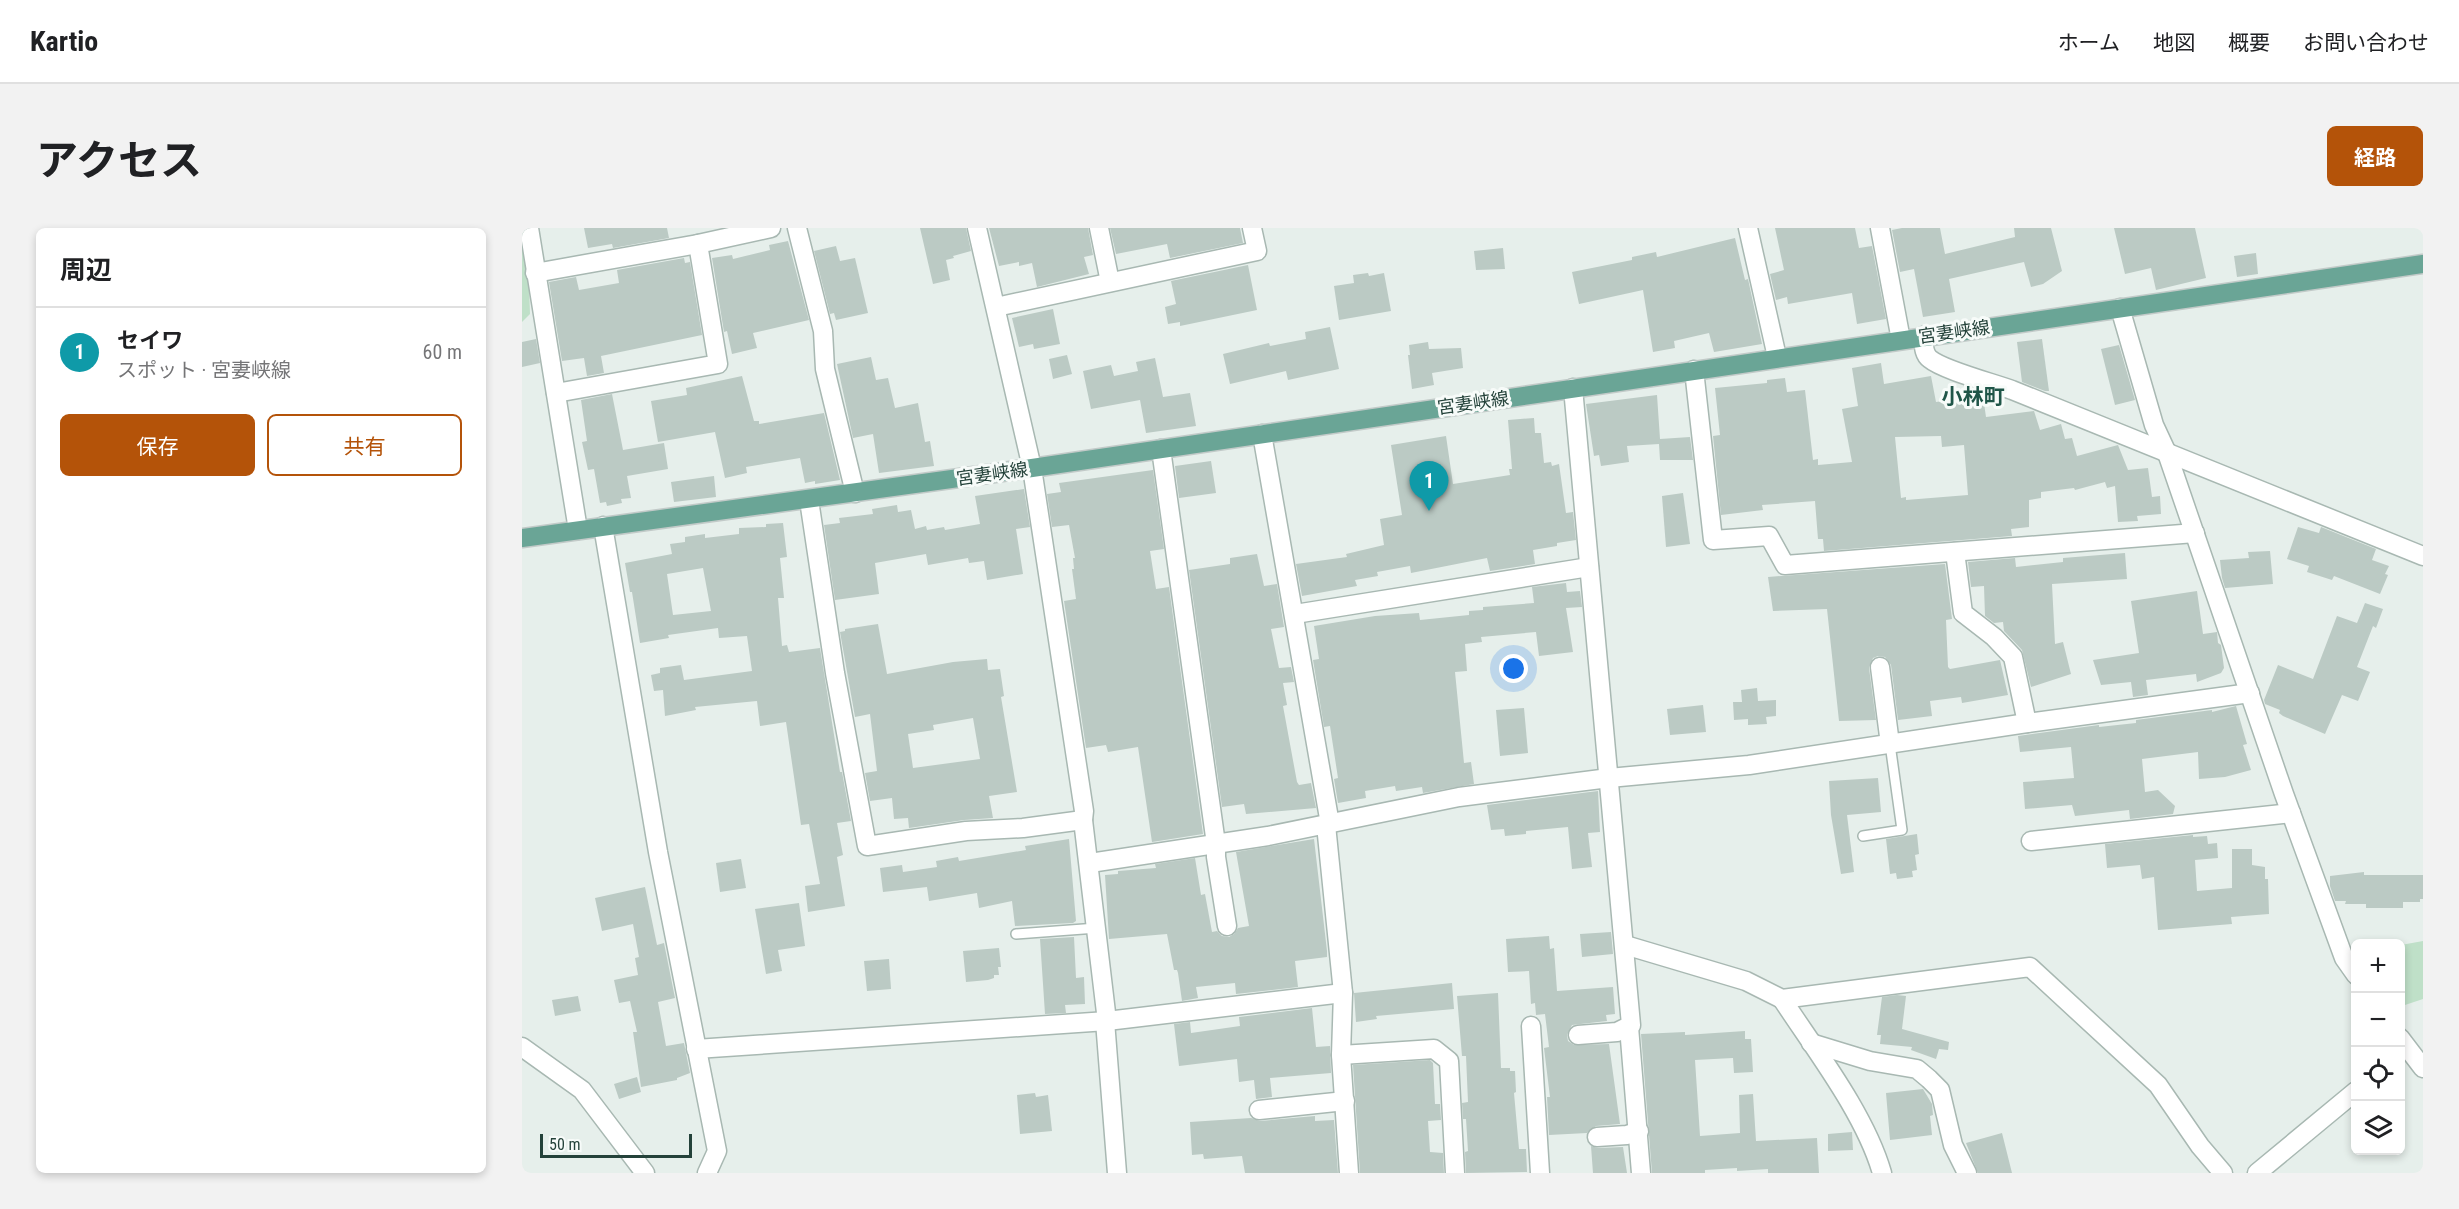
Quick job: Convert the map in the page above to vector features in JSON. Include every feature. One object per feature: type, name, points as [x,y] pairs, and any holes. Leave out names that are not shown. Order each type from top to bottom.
[{"type":"main road","name":"宮妻峡線","points":[[522,538],[1032,468],[2423,264]]},
{"type":"street","points":[[528,228],[578,530]]},
{"type":"street","points":[[535,273],[698,244],[771,228]]},
{"type":"street","points":[[797,228],[823,331],[825,369],[855,493]]},
{"type":"street","points":[[977,228],[1032,468],[1084,811],[1083,820],[1090,863],[1106,1021],[1117,1173]]},
{"type":"street","points":[[1099,228],[1110,282]]},
{"type":"street","points":[[996,307],[1257,251],[1252,228]]},
{"type":"street","points":[[1748,228],[1778,357]]},
{"type":"street","points":[[1880,228],[1901,340]]},
{"type":"street","points":[[556,393],[718,364],[698,244]]},
{"type":"street","points":[[2120,308],[2154,425],[2167,453],[2291,813],[2344,958],[2351,969]]},
{"type":"street","points":[[1923,336],[1924,350],[1928,358],[1944,367],[2012,390],[2423,556]]},
{"type":"street","points":[[1694,370],[1713,540],[1769,536],[1785,565],[2195,533]]},
{"type":"street","points":[[1574,388],[1625,945],[1641,1173]]},
{"type":"street","points":[[1262,434],[1295,614],[1328,824],[1343,993],[1341,1055],[1349,1173]]},
{"type":"street","points":[[1161,449],[1227,927]]},
{"type":"street","points":[[809,500],[833,661],[867,846],[966,831],[1023,828],[1083,820]]},
{"type":"street","points":[[603,526],[658,852],[717,1151],[707,1173]]},
{"type":"street","points":[[1955,552],[1963,613],[1994,637],[2013,657],[2027,723]]},
{"type":"street","points":[[1295,614],[1589,567]]},
{"type":"street","points":[[1880,667],[1890,744]]},
{"type":"street","points":[[1090,863],[1328,824],[1459,796],[1609,778],[1749,765],[2027,723],[2250,693]]},
{"type":"street","points":[[2031,841],[2291,813]]},
{"type":"street","points":[[1625,945],[1746,981],[1782,999],[1844,1093],[1877,1155],[1882,1173]]},
{"type":"street","points":[[1782,999],[2030,967],[2158,1085],[2200,1146],[2223,1173]]},
{"type":"street","points":[[696,1049],[1106,1021],[1343,993]]},
{"type":"street","points":[[1531,1026],[1540,1173]]},
{"type":"street","points":[[1578,1035],[1617,1032],[1629,1026]]},
{"type":"street","points":[[1811,1043],[1870,1061],[1917,1069],[1929,1078],[1940,1090],[1953,1145],[1967,1173]]},
{"type":"street","points":[[522,1047],[582,1090],[645,1173]]},
{"type":"street","points":[[1341,1055],[1434,1049],[1449,1061],[1455,1173]]},
{"type":"street","points":[[2405,1050],[2423,1068]]},
{"type":"street","points":[[2257,1173],[2351,1094]]},
{"type":"street","points":[[1259,1110],[1345,1101]]},
{"type":"street","points":[[1597,1137],[1627,1135],[1639,1131]]},
{"type":"lane","points":[[1863,836],[1902,830],[1890,744]]},
{"type":"lane","points":[[1016,934],[1096,928]]},
{"type":"green space","points":[[522,228],[527,228],[530,314],[522,322]]},
{"type":"green space","points":[[2423,941],[2423,999],[2405,1005],[2405,993],[2405,944]]},
{"type":"building","points":[[584,228],[667,228],[669,238],[613,248],[612,244],[588,248]]},
{"type":"building","points":[[920,228],[966,228],[971,251],[946,260],[950,280],[933,284]]},
{"type":"building","points":[[989,228],[1088,228],[1093,255],[1084,257],[1089,274],[1037,287],[1032,263],[1019,266],[1019,262],[999,266]]},
{"type":"building","points":[[1110,228],[1240,228],[1243,243],[1170,258],[1167,244],[1116,254]]},
{"type":"building","points":[[1775,228],[1855,228],[1859,248],[1872,246],[1886,319],[1857,324],[1852,293],[1788,304],[1787,297],[1776,300],[1770,274],[1784,270]]},
{"type":"building","points":[[1940,228],[1945,254],[2015,237],[2014,228],[2051,228],[2062,271],[2043,284],[2031,287],[2024,262],[1949,279],[1955,312],[1923,317],[1914,269],[1900,272],[1892,230]]},
{"type":"building","points":[[2114,228],[2195,228],[2206,278],[2156,290],[2151,268],[2125,274]]},
{"type":"building","points":[[1735,238],[1745,280],[1748,279],[1762,344],[1714,352],[1709,333],[1674,341],[1675,348],[1653,352],[1643,290],[1579,304],[1572,272],[1632,260],[1632,257],[1656,252],[1657,257]]},
{"type":"building","points":[[788,241],[809,320],[753,333],[757,348],[732,354],[727,331],[724,332],[712,258],[732,255],[733,259],[770,250],[769,245]]},
{"type":"building","points":[[836,246],[840,261],[855,258],[868,313],[836,320],[834,313],[830,314],[814,251]]},
{"type":"building","points":[[1503,248],[1505,269],[1476,270],[1474,251]]},
{"type":"building","points":[[2256,253],[2258,274],[2237,277],[2234,256]]},
{"type":"building","points":[[684,258],[685,263],[690,262],[702,335],[601,356],[604,373],[587,376],[584,358],[562,361],[549,282],[576,277],[579,290],[619,283],[617,270]]},
{"type":"building","points":[[1248,265],[1257,310],[1180,326],[1180,322],[1168,324],[1165,307],[1176,304],[1171,281]]},
{"type":"building","points":[[1368,273],[1369,276],[1384,273],[1391,311],[1339,320],[1334,286],[1354,283],[1353,275]]},
{"type":"building","points":[[1053,309],[1060,344],[1034,349],[1033,344],[1019,347],[1012,318]]},
{"type":"building","points":[[1330,327],[1339,369],[1288,380],[1286,371],[1230,384],[1223,354],[1269,343],[1270,346],[1306,339],[1305,332]]},
{"type":"building","points":[[536,339],[540,363],[522,367],[522,342]]},
{"type":"building","points":[[2042,339],[2049,391],[2022,382],[2017,342]]},
{"type":"building","points":[[1428,342],[1429,349],[1461,348],[1463,368],[1432,373],[1434,385],[1412,389],[1409,345]]},
{"type":"building","points":[[2119,345],[2135,400],[2115,405],[2101,349]]},
{"type":"building","points":[[1067,355],[1072,374],[1053,379],[1049,359]]},
{"type":"building","points":[[871,357],[876,380],[888,378],[895,408],[918,403],[925,442],[930,441],[934,466],[879,473],[873,434],[853,438],[837,364]]},
{"type":"building","points":[[1155,358],[1163,397],[1190,393],[1196,426],[1146,433],[1140,400],[1091,409],[1083,371],[1111,365],[1114,376],[1138,371],[1136,362]]},
{"type":"building","points":[[1881,363],[1884,384],[1931,376],[1936,402],[1983,396],[1986,417],[2034,411],[2040,430],[2061,424],[2065,439],[2072,438],[2077,456],[2118,445],[2128,470],[2148,468],[2152,497],[2160,496],[2161,514],[2137,516],[2138,521],[2118,522],[2115,486],[2107,488],[2105,482],[2075,490],[2074,488],[2041,492],[2041,498],[2029,500],[2029,527],[2011,529],[2012,536],[1824,551],[1823,539],[1818,539],[1815,501],[1762,505],[1763,510],[1721,515],[1713,436],[1720,435],[1715,388],[1767,383],[1767,380],[1785,378],[1787,392],[1805,390],[1813,460],[1818,459],[1818,465],[1852,462],[1842,409],[1858,406],[1852,368]],"holes":[[[1941,436],[1942,447],[1964,445],[1968,495],[1906,500],[1906,497],[1901,498],[1895,437]]]},
{"type":"building","points":[[742,376],[754,421],[759,421],[759,424],[824,413],[840,480],[815,484],[815,481],[805,483],[800,458],[746,467],[747,473],[725,478],[715,432],[658,442],[651,401],[687,395],[686,388]]},
{"type":"building","points":[[612,394],[623,450],[664,443],[668,469],[627,476],[631,498],[621,499],[622,503],[607,506],[606,502],[600,503],[594,469],[588,470],[582,442],[587,441],[581,400]]},
{"type":"building","points":[[1657,395],[1660,439],[1690,437],[1693,460],[1660,460],[1659,444],[1627,446],[1629,462],[1601,466],[1599,455],[1594,456],[1586,404]]},
{"type":"building","points":[[1534,418],[1535,433],[1541,433],[1544,463],[1551,462],[1552,466],[1559,464],[1566,513],[1573,512],[1576,540],[1533,550],[1535,564],[1490,571],[1487,558],[1411,573],[1410,566],[1377,572],[1378,576],[1355,580],[1357,586],[1302,596],[1296,564],[1347,557],[1346,554],[1384,545],[1380,519],[1402,515],[1391,445],[1446,436],[1453,484],[1510,475],[1509,469],[1512,469],[1508,420]]},
{"type":"building","points":[[1211,461],[1216,493],[1179,498],[1175,466]]},
{"type":"building","points":[[1153,470],[1164,549],[1150,551],[1156,589],[1169,587],[1203,834],[1152,842],[1138,747],[1108,752],[1106,745],[1086,748],[1064,601],[1076,599],[1072,569],[1074,569],[1073,558],[1075,558],[1069,525],[1052,527],[1047,494],[1061,492],[1059,483]]},
{"type":"building","points":[[714,476],[716,497],[674,502],[671,482]]},
{"type":"building","points":[[1024,489],[1030,527],[1016,529],[1023,574],[987,580],[984,561],[969,563],[968,558],[928,565],[926,554],[875,563],[879,594],[835,600],[824,525],[840,523],[839,518],[873,514],[872,509],[897,505],[898,512],[911,510],[915,529],[926,526],[927,530],[944,527],[945,530],[980,524],[975,496]]},
{"type":"building","points":[[1683,493],[1690,544],[1666,547],[1662,496]]},
{"type":"building","points":[[783,523],[787,557],[780,558],[784,598],[778,598],[782,646],[787,645],[789,652],[820,648],[840,772],[842,772],[851,821],[837,823],[843,855],[837,857],[845,906],[808,912],[805,886],[820,884],[809,824],[801,825],[786,722],[760,726],[757,701],[695,707],[696,710],[665,716],[663,690],[654,691],[651,675],[660,673],[660,668],[681,665],[684,680],[752,671],[747,636],[719,638],[718,628],[668,635],[669,638],[640,643],[625,563],[672,554],[670,544],[685,542],[685,537],[705,534],[705,538],[739,534],[739,528],[766,527],[766,524]],"holes":[[[703,568],[711,611],[673,615],[667,574]]]},
{"type":"building","points":[[2298,527],[2319,533],[2321,527],[2376,549],[2372,560],[2389,566],[2385,574],[2388,575],[2380,594],[2334,576],[2332,580],[2307,572],[2309,566],[2287,559]]},
{"type":"building","points":[[2270,551],[2273,584],[2225,588],[2220,560],[2249,558],[2248,552]]},
{"type":"building","points":[[2125,553],[2127,579],[2052,584],[2055,644],[2063,642],[2071,674],[2031,687],[2022,650],[2004,631],[2003,622],[1994,623],[1985,616],[1984,586],[1971,587],[1968,562],[2015,558],[2016,567],[2063,562],[2063,558]]},
{"type":"building","points":[[1257,554],[1264,586],[1277,584],[1284,627],[1271,629],[1279,668],[1291,667],[1294,682],[1283,683],[1287,705],[1283,706],[1297,782],[1299,785],[1311,783],[1316,808],[1246,814],[1244,804],[1222,807],[1189,570],[1230,564],[1230,558]]},
{"type":"building","points":[[1945,564],[1952,619],[1946,620],[1948,667],[1950,669],[2000,660],[2008,695],[1962,703],[1961,697],[1930,701],[1932,716],[1898,720],[1891,665],[1885,657],[1878,656],[1873,658],[1869,668],[1876,720],[1839,721],[1827,609],[1773,611],[1768,577]]},
{"type":"building","points":[[1566,583],[1567,592],[1580,591],[1582,607],[1566,608],[1573,652],[1539,656],[1536,632],[1481,637],[1482,642],[1465,644],[1467,671],[1455,672],[1464,763],[1471,762],[1474,784],[1423,793],[1422,787],[1396,791],[1395,786],[1365,791],[1366,798],[1338,803],[1334,779],[1338,778],[1330,726],[1324,727],[1313,660],[1319,659],[1314,626],[1375,616],[1419,613],[1420,620],[1469,615],[1469,611],[1483,610],[1483,607],[1534,603],[1532,587]]},
{"type":"building","points":[[2197,591],[2203,634],[2217,632],[2218,643],[2221,645],[2224,668],[2221,673],[2197,682],[2196,674],[2146,680],[2148,695],[2133,697],[2131,682],[2101,685],[2093,660],[2139,653],[2131,601]]},
{"type":"building","points":[[2365,603],[2383,609],[2376,628],[2373,626],[2357,667],[2370,672],[2358,701],[2342,695],[2325,734],[2283,716],[2279,713],[2280,710],[2265,704],[2264,700],[2278,665],[2313,679],[2337,616],[2357,623]]},
{"type":"building","points":[[878,624],[887,674],[953,662],[987,659],[988,670],[1000,669],[1004,696],[1001,697],[1017,792],[989,796],[993,818],[909,828],[908,818],[894,819],[892,798],[870,801],[865,773],[877,771],[870,714],[855,717],[840,632],[845,629]],"holes":[[[973,718],[980,759],[913,768],[908,734],[934,730],[933,725]]]},
{"type":"building","points":[[1757,688],[1758,701],[1776,700],[1776,716],[1766,717],[1767,724],[1748,725],[1748,719],[1734,720],[1733,702],[1742,702],[1741,690]]},
{"type":"building","points":[[1703,705],[1706,732],[1670,735],[1667,709]]},
{"type":"building","points":[[2236,706],[2247,744],[2243,745],[2251,770],[2225,777],[2199,779],[2198,752],[2142,759],[2145,792],[2158,790],[2175,806],[2173,814],[2130,819],[2129,810],[2075,816],[2072,805],[2025,809],[2023,782],[2074,778],[2071,747],[2020,752],[2018,736],[2099,725],[2099,727],[2136,723],[2136,720],[2212,710],[2212,712]]},
{"type":"building","points":[[1524,708],[1528,753],[1500,756],[1496,710]]},
{"type":"building","points":[[1878,778],[1881,812],[1847,815],[1854,872],[1841,874],[1831,815],[1829,781]]},
{"type":"building","points":[[1598,791],[1600,832],[1588,833],[1592,867],[1572,869],[1568,827],[1526,831],[1526,834],[1505,836],[1504,829],[1491,830],[1487,805]]},
{"type":"building","points":[[1917,834],[1919,854],[1915,855],[1917,870],[1912,871],[1913,877],[1897,879],[1896,873],[1890,874],[1886,839]]},
{"type":"building","points":[[2193,835],[2193,837],[2207,836],[2208,844],[2217,843],[2218,858],[2195,860],[2197,891],[2232,888],[2232,849],[2252,849],[2252,865],[2265,867],[2265,879],[2268,879],[2269,914],[2231,917],[2232,924],[2158,930],[2154,877],[2142,879],[2140,865],[2107,868],[2105,844]]},
{"type":"building","points":[[1069,839],[1076,921],[1073,923],[1015,926],[1012,901],[979,908],[977,893],[929,901],[927,887],[883,892],[880,868],[902,865],[903,872],[937,867],[936,861],[958,857],[959,861],[1026,850],[1025,846]]},
{"type":"building","points":[[1314,839],[1327,957],[1295,961],[1298,987],[1236,994],[1235,983],[1196,987],[1198,998],[1182,1001],[1178,973],[1174,970],[1167,934],[1109,939],[1105,875],[1118,874],[1118,871],[1156,868],[1155,864],[1195,858],[1201,895],[1205,894],[1212,932],[1217,931],[1222,936],[1229,937],[1238,928],[1249,926],[1236,852]]},
{"type":"building","points":[[741,859],[746,888],[720,892],[716,863]]},
{"type":"building","points":[[2364,872],[2364,875],[2423,875],[2423,899],[2420,899],[2420,902],[2403,902],[2403,908],[2366,908],[2366,904],[2345,904],[2346,901],[2335,901],[2330,886],[2330,876]]},
{"type":"building","points":[[645,887],[657,945],[664,943],[675,998],[658,1002],[666,1046],[684,1043],[690,1073],[677,1080],[641,1087],[633,1032],[637,1032],[630,1001],[619,1003],[614,980],[638,975],[635,958],[639,957],[633,924],[602,931],[595,898]]},
{"type":"building","points":[[799,903],[805,946],[778,950],[782,971],[766,974],[755,909]]},
{"type":"building","points":[[1611,932],[1613,954],[1582,957],[1580,934]]},
{"type":"building","points":[[1549,936],[1550,949],[1554,948],[1557,991],[1613,987],[1615,1014],[1606,1015],[1607,1021],[1572,1025],[1567,1035],[1568,1041],[1574,1045],[1609,1044],[1620,1124],[1596,1126],[1587,1133],[1549,1135],[1547,1097],[1550,1097],[1544,1048],[1549,1047],[1545,1014],[1536,1015],[1535,1003],[1531,1004],[1529,971],[1508,972],[1506,939]]},
{"type":"building","points":[[1074,937],[1076,978],[1084,977],[1085,1004],[1065,1005],[1066,1013],[1045,1014],[1040,939]]},
{"type":"building","points":[[999,948],[1001,967],[998,967],[999,975],[994,975],[994,978],[988,980],[966,982],[963,951]]},
{"type":"building","points":[[889,959],[891,989],[867,991],[864,961]]},
{"type":"building","points":[[1452,983],[1454,1009],[1376,1016],[1377,1019],[1356,1022],[1354,993]]},
{"type":"building","points":[[1498,993],[1501,1068],[1510,1068],[1510,1071],[1515,1071],[1516,1092],[1514,1093],[1519,1149],[1526,1149],[1527,1172],[1466,1173],[1465,1152],[1468,1151],[1466,1119],[1463,1119],[1462,1103],[1468,1102],[1466,1056],[1462,1056],[1457,996]]},
{"type":"building","points":[[578,996],[581,1011],[555,1016],[552,1000]]},
{"type":"building","points":[[1906,996],[1902,1029],[1949,1042],[1948,1050],[1939,1049],[1936,1059],[1911,1050],[1912,1047],[1880,1044],[1881,1035],[1877,1035],[1882,997]]},
{"type":"building","points":[[1312,1008],[1316,1047],[1330,1046],[1331,1073],[1270,1078],[1272,1097],[1256,1099],[1254,1080],[1239,1082],[1237,1059],[1179,1066],[1174,1024],[1190,1022],[1191,1033],[1240,1026],[1239,1017]]},
{"type":"building","points":[[1745,1031],[1745,1039],[1751,1039],[1753,1072],[1734,1073],[1733,1058],[1695,1060],[1700,1136],[1740,1133],[1739,1095],[1753,1094],[1756,1141],[1817,1138],[1819,1173],[1768,1173],[1768,1169],[1737,1171],[1737,1168],[1705,1170],[1705,1173],[1652,1173],[1641,1034],[1685,1032],[1685,1035]]},
{"type":"building","points":[[1430,1060],[1433,1063],[1435,1104],[1440,1104],[1441,1120],[1428,1121],[1430,1152],[1443,1153],[1444,1173],[1360,1173],[1353,1065]]},
{"type":"building","points":[[637,1077],[641,1092],[619,1099],[614,1084]]},
{"type":"building","points":[[1923,1089],[1932,1104],[1933,1115],[1930,1116],[1932,1135],[1890,1140],[1886,1093]]},
{"type":"building","points":[[1035,1093],[1036,1097],[1048,1095],[1052,1131],[1020,1134],[1017,1095]]},
{"type":"building","points":[[1315,1116],[1315,1121],[1334,1120],[1338,1173],[1245,1173],[1242,1156],[1204,1159],[1203,1154],[1192,1155],[1190,1122],[1251,1118],[1260,1121]]},
{"type":"building","points":[[1852,1132],[1853,1150],[1828,1151],[1828,1134]]},
{"type":"building","points":[[2002,1133],[2012,1173],[1978,1173],[1966,1143]]},
{"type":"building","points":[[1591,1146],[1623,1147],[1627,1173],[1593,1173]]},
{"type":"place","name":"セイワ","points":[[1429,511]]},
{"type":"district","name":"小林町","points":[[1973,397]]}]
